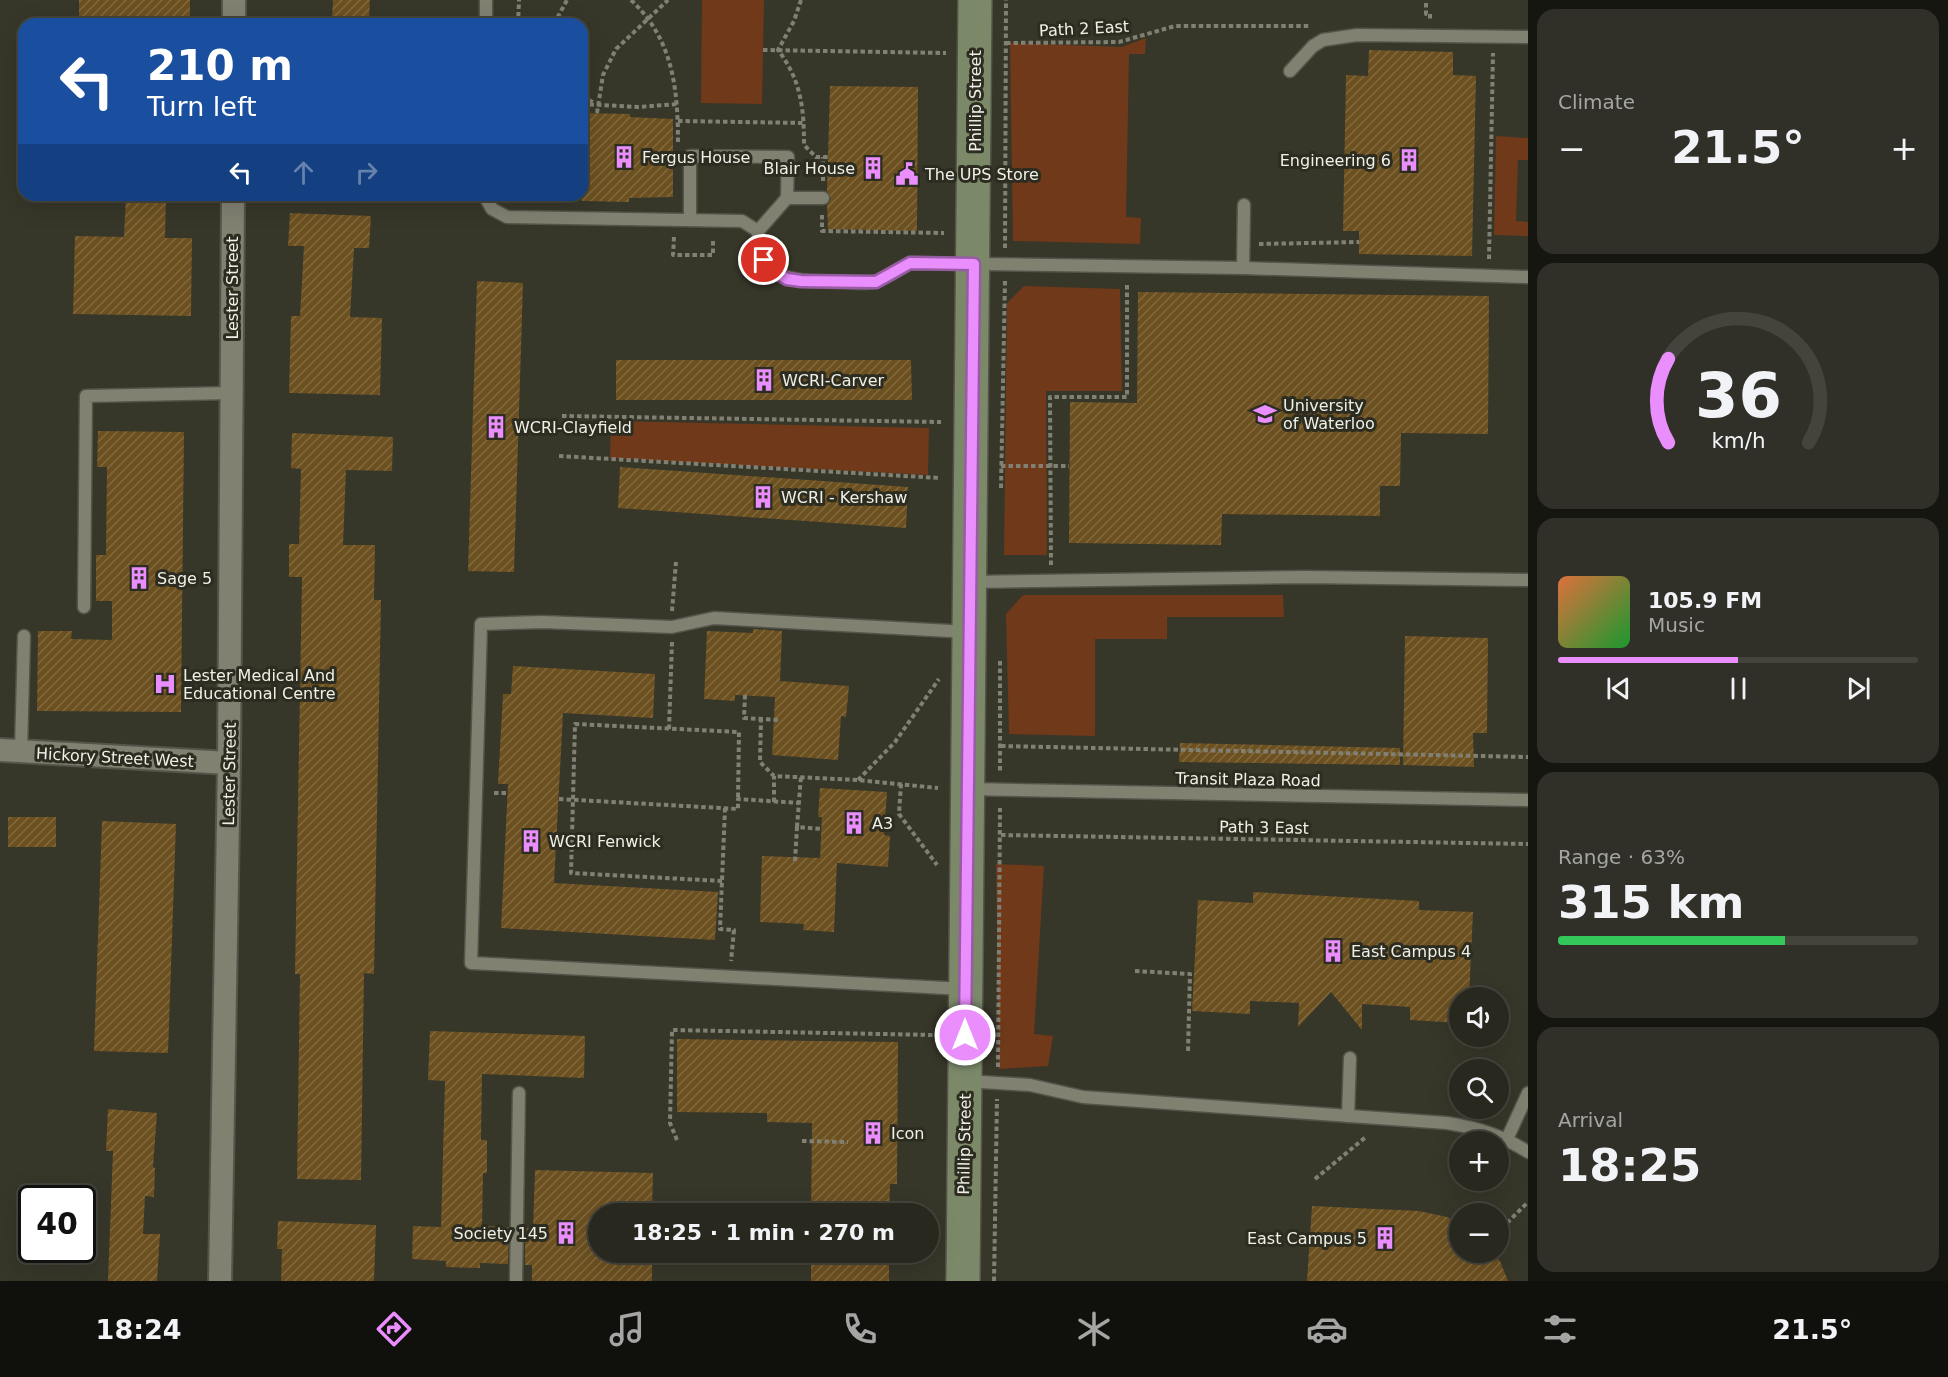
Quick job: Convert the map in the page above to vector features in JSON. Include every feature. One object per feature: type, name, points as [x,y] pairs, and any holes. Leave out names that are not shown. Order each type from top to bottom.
[{"type":"street","points":[[234,0],[234,18]]},
{"type":"street","name":"Phillip Street","points":[[963,1281],[966,989],[953,789],[970,632],[972,582],[987,466],[989,264],[975,0]]},
{"type":"street","name":"Lester Street","points":[[219,1281],[229,763],[233,201]]},
{"type":"street","name":"Hickory Street West","points":[[10,751],[229,763]]},
{"type":"lane","points":[[486,0],[486,18]]},
{"type":"lane","points":[[1290,71],[1313,46],[1323,40],[1370,34],[1528,37]]},
{"type":"lane","points":[[690,220],[690,156],[788,157],[787,198],[758,231],[758,246],[764,260],[774,271],[787,279],[876,282],[910,263],[1243,268],[1528,277]]},
{"type":"lane","points":[[787,198],[823,198]]},
{"type":"lane","points":[[487,201],[492,209],[507,217],[742,221],[758,231]]},
{"type":"lane","points":[[1243,268],[1244,205]]},
{"type":"lane","points":[[84,607],[86,396],[231,393]]},
{"type":"lane","points":[[972,582],[1306,577],[1528,580]]},
{"type":"lane","points":[[966,989],[471,963],[481,624],[542,622],[672,627],[714,618],[970,632]]},
{"type":"lane","points":[[10,751],[24,636]]},
{"type":"lane","name":"Transit Plaza Road","points":[[953,789],[1528,800]]},
{"type":"lane","points":[[1348,1116],[1350,1058]]},
{"type":"lane","points":[[965,1081],[1030,1085],[1083,1097],[1447,1123],[1487,1131]]},
{"type":"lane","points":[[516,1281],[519,1093]]},
{"type":"lane","points":[[1509,1135],[1528,1093]]},
{"type":"lane","points":[[1509,1140],[1528,1152]]},
{"type":"path","points":[[518,18],[519,0]]},
{"type":"path","points":[[557,18],[567,0]]},
{"type":"path","points":[[588,104],[638,107],[678,104],[670,60],[649,19],[631,0]]},
{"type":"path","points":[[597,113],[603,75],[612,55],[625,38],[668,0]]},
{"type":"path","points":[[778,50],[794,21],[801,0]]},
{"type":"path","points":[[1001,489],[987,466],[989,264],[1007,43],[1006,0]]},
{"type":"path","points":[[1426,3],[1426,14],[1430,14]]},
{"type":"path","name":"Path 2 East","points":[[999,43],[1119,42],[1175,26],[1314,26]]},
{"type":"path","points":[[1490,275],[1493,37]]},
{"type":"path","points":[[763,50],[946,53]]},
{"type":"path","points":[[778,50],[795,77],[803,107],[804,145],[816,157],[829,158]]},
{"type":"path","points":[[588,100],[597,104]]},
{"type":"path","points":[[678,121],[804,123]]},
{"type":"path","points":[[827,231],[944,233]]},
{"type":"path","points":[[1243,244],[1359,242]]},
{"type":"path","points":[[1051,553],[1050,397],[1127,397],[1127,266]]},
{"type":"path","points":[[562,416],[940,422]]},
{"type":"path","points":[[559,456],[940,478]]},
{"type":"path","points":[[987,466],[1070,466]]},
{"type":"path","points":[[1000,652],[1001,748],[1528,757]]},
{"type":"path","points":[[858,780],[895,742],[940,678]]},
{"type":"path","points":[[669,729],[672,685]]},
{"type":"path","points":[[745,696],[744,718],[778,720]]},
{"type":"path","points":[[761,718],[760,762],[774,776],[858,780],[953,789]]},
{"type":"path","points":[[559,799],[573,800],[725,808],[738,809],[739,732],[575,724],[573,800],[571,873],[723,881]]},
{"type":"path","points":[[774,776],[774,802]]},
{"type":"path","points":[[795,861],[801,776]]},
{"type":"path","points":[[901,784],[899,814],[937,865]]},
{"type":"path","points":[[738,799],[799,804]]},
{"type":"path","points":[[725,808],[720,928],[734,930],[729,976]]},
{"type":"path","points":[[994,1281],[998,1083],[999,816]]},
{"type":"path","points":[[797,827],[822,829]]},
{"type":"path","name":"Path 3 East","points":[[1000,835],[1528,844]]},
{"type":"path","points":[[1135,971],[1190,974],[1188,1051]]},
{"type":"path","points":[[677,1140],[670,1123],[672,1030],[934,1035]]},
{"type":"path","points":[[1315,1179],[1389,1119]]},
{"type":"path","points":[[802,1141],[848,1142]]},
{"type":"path","points":[[1509,1221],[1528,1202]]},
{"type":"shaded area","points":[[702,0],[764,0],[762,104],[701,103]]},
{"type":"shaded area","points":[[1146,38],[1145,54],[1129,54],[1126,217],[1141,218],[1140,244],[1013,241],[1010,43],[1122,47]]},
{"type":"shaded area","points":[[1496,136],[1528,138],[1528,160],[1518,160],[1516,221],[1528,222],[1528,236],[1494,235]]},
{"type":"shaded area","points":[[1024,286],[1120,289],[1122,391],[1046,391],[1047,555],[1004,555],[1007,303]]},
{"type":"shaded area","points":[[611,421],[929,428],[928,475],[610,458]]},
{"type":"shaded area","points":[[1023,595],[1283,595],[1284,617],[1167,617],[1167,639],[1095,639],[1095,736],[1009,734],[1006,614]]},
{"type":"shaded area","points":[[996,864],[1044,866],[1034,1034],[1053,1036],[1048,1066],[999,1069]]},
{"type":"building","points":[[79,0],[190,0],[190,18],[79,18]]},
{"type":"building","points":[[333,0],[370,0],[369,18],[332,18]]},
{"type":"building","name":"Engineering 6","points":[[1369,50],[1453,52],[1453,75],[1476,76],[1472,256],[1359,254],[1359,231],[1343,231],[1346,75],[1368,76]]},
{"type":"building","name":"Blair House","points":[[830,86],[918,87],[917,231],[828,229],[827,205],[831,199],[827,191]]},
{"type":"building","name":"Fergus House","points":[[588,113],[630,114],[630,117],[673,119],[673,197],[629,198],[629,202],[582,201],[588,201]]},
{"type":"building","points":[[126,201],[166,201],[165,238],[192,238],[191,316],[73,314],[75,236],[124,237]]},
{"type":"building","points":[[290,213],[371,216],[369,248],[354,248],[350,317],[382,318],[380,395],[289,393],[291,316],[300,316],[304,246],[288,246]]},
{"type":"building","name":"WCRI-Clayfield","points":[[477,281],[523,283],[514,572],[468,571]]},
{"type":"building","points":[[1138,292],[1489,296],[1488,434],[1401,433],[1400,486],[1380,486],[1380,516],[1222,514],[1221,545],[1069,543],[1070,402],[1137,403]]},
{"type":"building","name":"WCRI-Carver","points":[[616,360],[911,360],[912,400],[616,400]]},
{"type":"building","name":"Sage 5","points":[[98,431],[184,432],[181,712],[37,711],[38,631],[72,631],[71,639],[112,640],[112,601],[96,601],[96,555],[106,555],[107,467],[97,467]]},
{"type":"building","points":[[292,433],[393,437],[392,471],[346,470],[343,545],[375,545],[374,600],[381,600],[374,974],[364,973],[361,1180],[297,1179],[300,974],[295,974],[302,577],[289,577],[289,544],[299,544],[301,469],[291,468]]},
{"type":"building","name":"WCRI - Kershaw","points":[[620,467],[908,487],[906,528],[618,508]]},
{"type":"building","points":[[753,629],[782,631],[780,681],[849,686],[846,717],[841,716],[838,760],[772,755],[775,697],[735,695],[735,701],[704,699],[707,631],[753,633]]},
{"type":"building","points":[[1405,636],[1488,638],[1487,733],[1473,733],[1474,767],[1403,765]]},
{"type":"building","name":"WCRI Fenwick","points":[[513,666],[655,674],[653,718],[563,713],[554,883],[718,892],[715,940],[501,928],[508,784],[498,784],[503,694],[511,694]]},
{"type":"building","points":[[1180,743],[1400,748],[1400,765],[1179,762]]},
{"type":"building","points":[[820,788],[887,792],[884,835],[890,836],[888,867],[837,863],[834,932],[803,930],[804,924],[760,922],[762,856],[820,858],[822,817],[818,817]]},
{"type":"building","points":[[8,817],[56,817],[56,847],[8,847]]},
{"type":"building","points":[[102,821],[176,824],[168,1053],[94,1051]]},
{"type":"building","name":"East Campus 4","points":[[1253,892],[1419,901],[1419,910],[1473,912],[1470,987],[1449,987],[1449,1022],[1410,1020],[1410,1007],[1362,1004],[1362,1030],[1331,992],[1298,1027],[1299,1003],[1250,1001],[1250,1014],[1192,1011],[1198,900],[1253,903]]},
{"type":"building","points":[[430,1031],[585,1036],[584,1078],[482,1074],[481,1140],[487,1140],[487,1173],[483,1173],[482,1226],[509,1227],[508,1264],[480,1263],[480,1268],[446,1267],[446,1261],[412,1259],[413,1226],[441,1227],[445,1081],[428,1080]]},
{"type":"building","name":"Icon","points":[[677,1039],[898,1042],[897,1184],[890,1184],[889,1203],[811,1203],[812,1123],[767,1122],[767,1113],[677,1112]]},
{"type":"building","points":[[108,1109],[157,1113],[153,1167],[155,1168],[154,1197],[145,1196],[143,1234],[160,1234],[157,1281],[108,1281],[113,1151],[106,1151]]},
{"type":"building","name":"Society 145","points":[[535,1170],[653,1173],[652,1203],[588,1203],[588,1263],[652,1263],[652,1281],[532,1281],[532,1265],[525,1265],[525,1228],[533,1228]]},
{"type":"building","name":"East Campus 5","points":[[1312,1206],[1419,1211],[1447,1217],[1449,1218],[1449,1263],[1501,1263],[1508,1281],[1307,1281]]},
{"type":"building","points":[[278,1221],[376,1225],[374,1281],[281,1281],[282,1249],[277,1249]]},
{"type":"building","points":[[811,1263],[889,1263],[889,1281],[811,1281]]},
{"type":"place","name":"Fergus House","points":[[624,157]]},
{"type":"place","name":"Engineering 6","points":[[1409,160]]},
{"type":"place","name":"Blair House","points":[[873,168]]},
{"type":"place","name":"The UPS Store","points":[[907,174]]},
{"type":"place","name":"WCRI-Carver","points":[[764,380]]},
{"type":"place","name":"University of Waterloo","points":[[1265,414]]},
{"type":"place","name":"WCRI-Clayfield","points":[[496,427]]},
{"type":"place","name":"WCRI - Kershaw","points":[[763,497]]},
{"type":"place","name":"Sage 5","points":[[139,578]]},
{"type":"place","name":"Lester Medical And Educational Centre","points":[[165,684]]},
{"type":"place","name":"A3","points":[[854,823]]},
{"type":"place","name":"WCRI Fenwick","points":[[531,841]]},
{"type":"place","name":"East Campus 4","points":[[1333,951]]},
{"type":"place","name":"Icon","points":[[873,1133]]},
{"type":"place","name":"Society 145","points":[[566,1233]]},
{"type":"place","name":"East Campus 5","points":[[1385,1238]]},
{"type":"route","points":[[764,260],[774,271],[787,279],[801,281],[876,282],[910,263],[974,264],[965,1035]]}]
